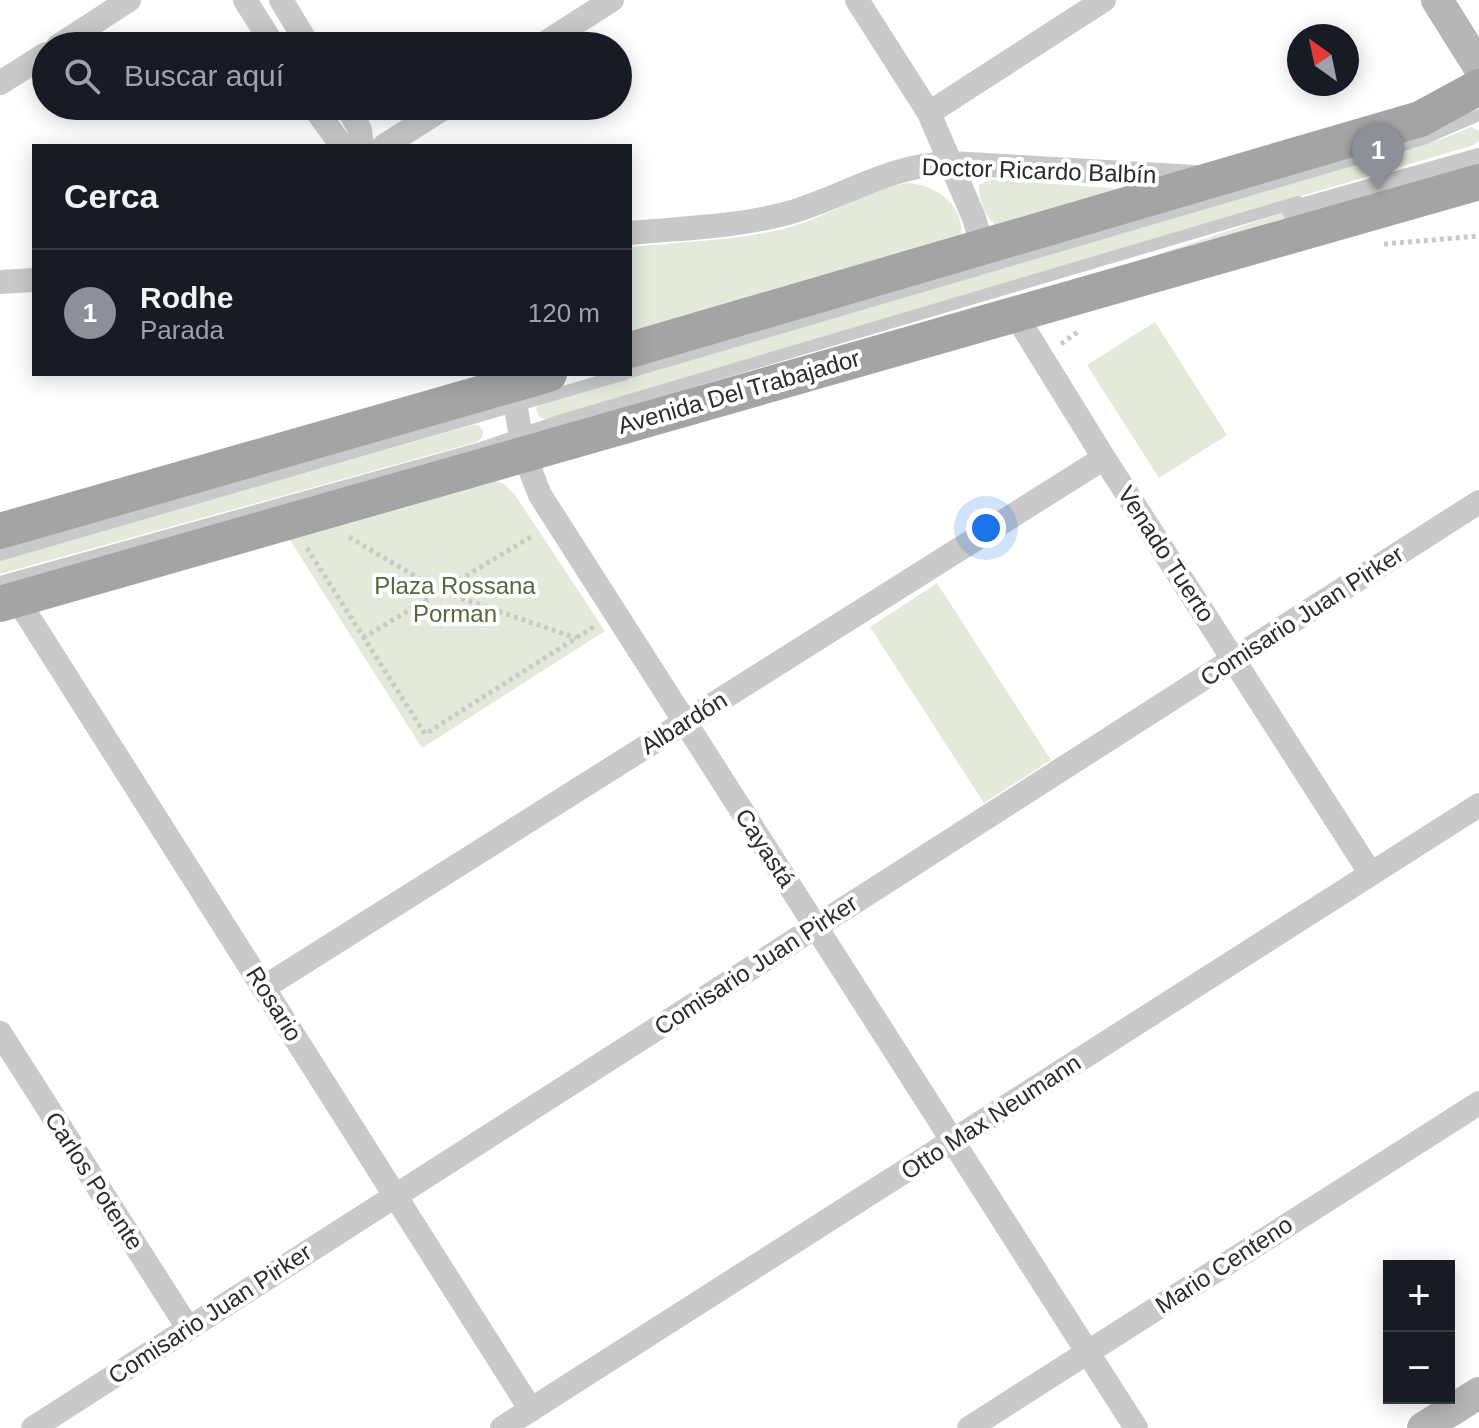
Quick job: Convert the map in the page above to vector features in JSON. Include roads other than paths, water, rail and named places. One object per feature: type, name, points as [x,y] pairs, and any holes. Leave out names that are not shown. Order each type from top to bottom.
[{"type":"main road","points":[[1437,0],[1479,67]]},
{"type":"main road","points":[[632,349],[1420,119],[1479,87]]},
{"type":"main road","name":"Avenida Del Trabajador","points":[[6,595],[522,444],[1015,314],[1479,182]]},
{"type":"main road","points":[[0,531],[513,388],[544,376]]},
{"type":"main road","points":[[1423,1428],[1479,1393]]},
{"type":"street","points":[[80,32],[129,0]]},
{"type":"street","points":[[245,0],[265,32]]},
{"type":"street","points":[[281,0],[300,32]]},
{"type":"street","points":[[562,32],[612,0]]},
{"type":"street","points":[[857,0],[929,113],[983,247]]},
{"type":"street","points":[[929,113],[1104,0]]},
{"type":"street","points":[[0,83],[32,63]]},
{"type":"street","points":[[323,120],[341,144]]},
{"type":"street","points":[[355,120],[362,144]]},
{"type":"street","points":[[387,144],[425,120]]},
{"type":"street","points":[[1479,157],[1291,210],[1295,222],[1479,170]]},
{"type":"street","name":"Doctor Ricardo Balbín","points":[[632,233],[765,218],[812,204],[892,171],[920,164],[951,163],[1218,178]]},
{"type":"street","points":[[1407,203],[1479,197]]},
{"type":"street","points":[[0,282],[32,280]]},
{"type":"street","name":"Venado Tuerto","points":[[1015,314],[1371,874]]},
{"type":"street","name":"Cayastá","points":[[513,388],[522,444],[540,495],[1136,1428]]},
{"type":"street","name":"Albardón","points":[[263,988],[1104,458]]},
{"type":"street","name":"Comisario Juan Pirker","points":[[33,1428],[1479,502]]},
{"type":"street","name":"Rosario","points":[[6,595],[263,988],[531,1410]]},
{"type":"street","name":"Otto Max Neumann","points":[[502,1428],[1479,805]]},
{"type":"street","name":"Carlos Potente","points":[[0,1033],[188,1328]]},
{"type":"street","name":"Mario Centeno","points":[[969,1428],[1479,1103]]},
{"type":"lane","points":[[632,372],[1423,139],[1479,115]]},
{"type":"lane","points":[[522,444],[1479,150]]},
{"type":"lane","points":[[0,555],[513,388],[604,376]]},
{"type":"place","name":"Rodhe","points":[[1378,190]]},
{"type":"park label","name":"Plaza Rossana Porman","points":[[455,600]]}]
